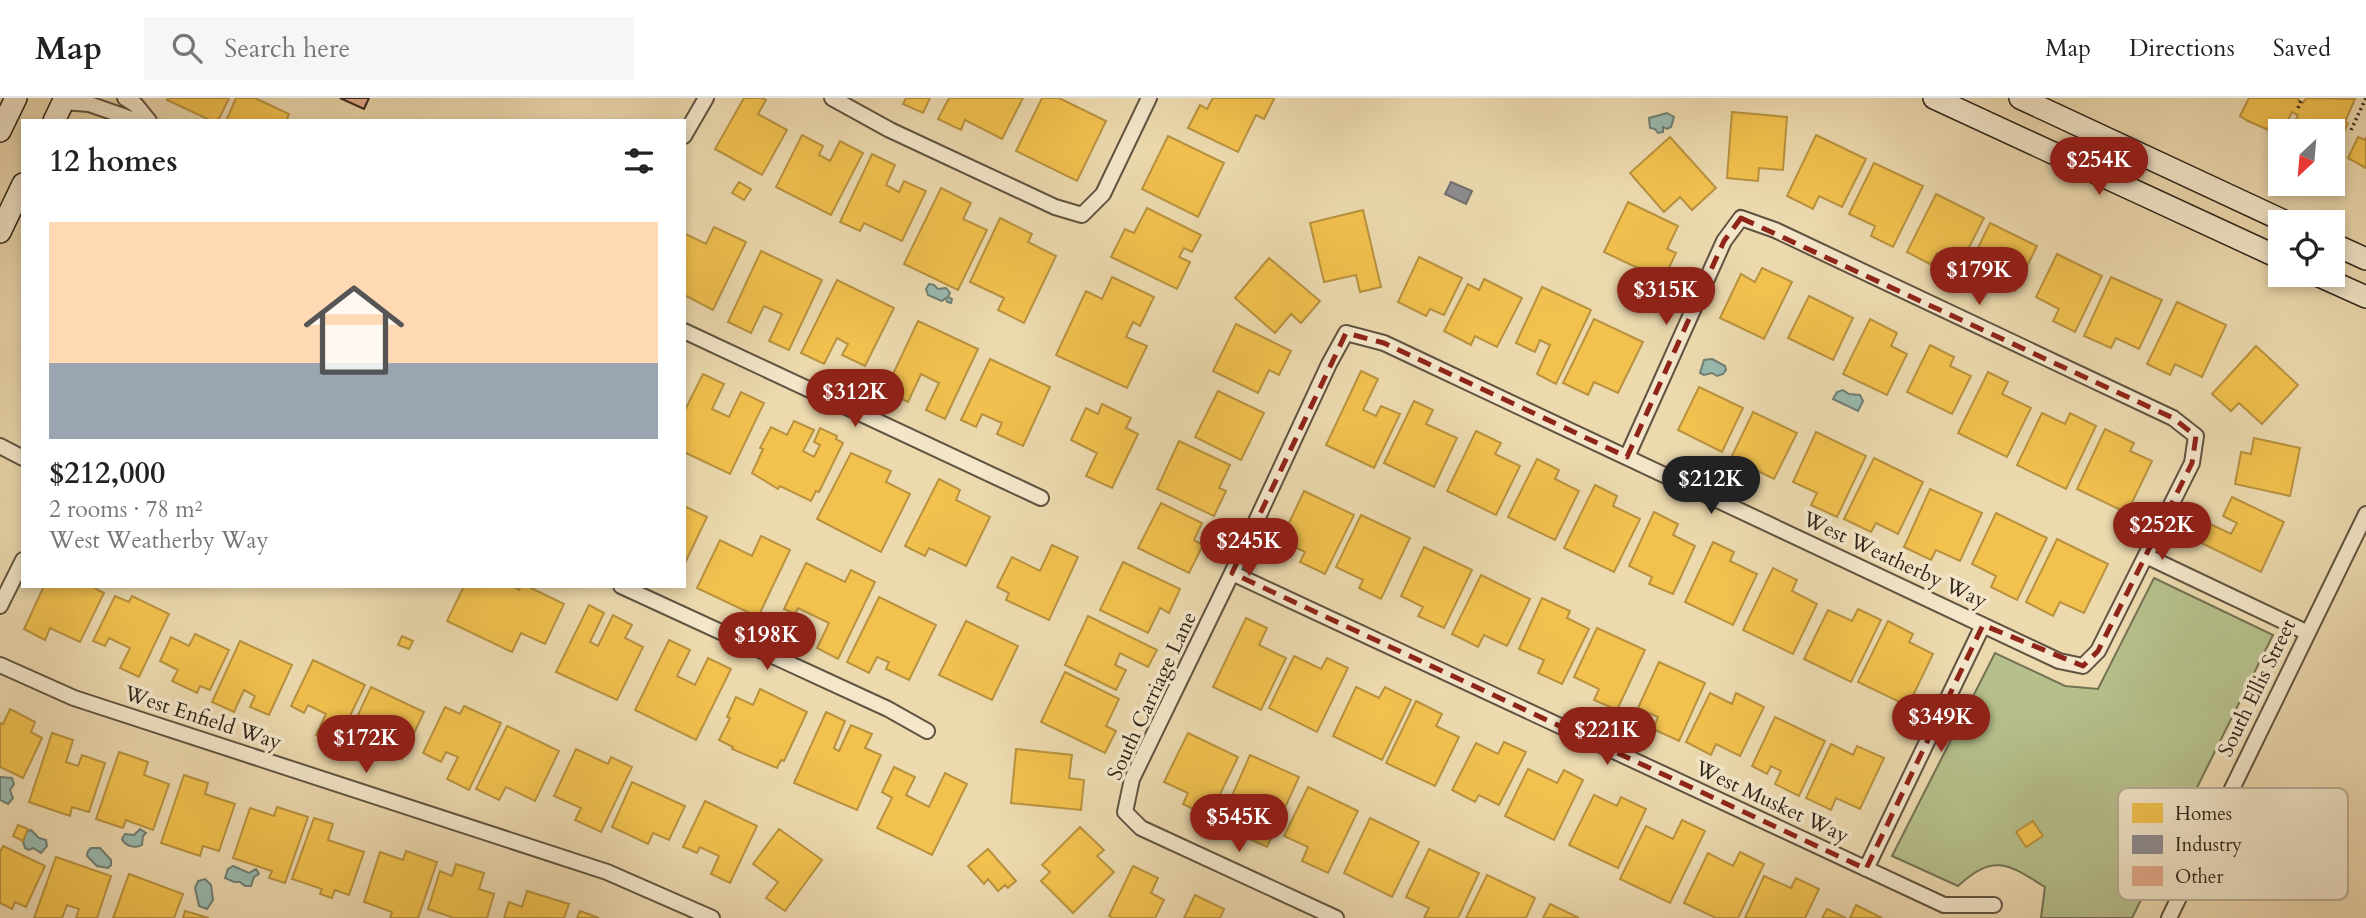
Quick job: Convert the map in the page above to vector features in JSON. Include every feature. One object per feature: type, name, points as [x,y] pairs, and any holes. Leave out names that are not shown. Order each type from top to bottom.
[{"type":"main road","points":[[0,131],[16,98]]},
{"type":"main road","points":[[1934,98],[2268,252]]},
{"type":"main road","points":[[2020,98],[2268,214]]},
{"type":"main road","points":[[0,232],[21,188]]},
{"type":"main road","points":[[2345,249],[2366,259]]},
{"type":"main road","points":[[2344,287],[2366,297]]},
{"type":"street","points":[[125,98],[146,119]]},
{"type":"street","points":[[686,133],[706,98]]},
{"type":"street","points":[[832,98],[890,130],[1055,207],[1082,215],[1103,194],[1149,98]]},
{"type":"street","points":[[60,107],[89,104],[132,119]]},
{"type":"street","points":[[1627,457],[1724,241],[1741,218],[1775,229],[2173,418],[2196,436],[2192,463],[2146,556],[2308,632]]},
{"type":"street","points":[[686,332],[1041,498]]},
{"type":"street","name":"West Weatherby Way","points":[[1346,333],[1384,342],[2059,661],[2083,666],[2098,651],[2146,556]]},
{"type":"street","name":"South Carriage Lane","points":[[1336,918],[1141,828],[1125,812],[1132,779],[1346,333]]},
{"type":"street","points":[[0,446],[21,457]]},
{"type":"street","name":"South Ellis Street","points":[[2232,788],[2366,514]]},
{"type":"street","points":[[0,606],[21,564]]},
{"type":"street","name":"West Musket Way","points":[[1232,573],[1944,905],[1994,905]]},
{"type":"street","points":[[625,588],[888,709],[927,731]]},
{"type":"street","points":[[1866,869],[1983,625]]},
{"type":"street","name":"West Enfield Way","points":[[0,665],[74,698],[607,872],[712,918]]},
{"type":"street","name":"South Ellis Street","points":[[2169,918],[2178,900]]},
{"type":"path","points":[[2298,108],[2302,98]]},
{"type":"path","points":[[2351,130],[2366,100],[2358,98]]},
{"type":"highlighted area","points":[[1741,218],[2173,418],[2196,436],[2192,463],[2098,651],[2083,666],[1983,625],[1866,869],[1232,573],[1346,333],[1384,343],[1627,457],[1724,241]]},
{"type":"green space","points":[[2154,578],[2273,635],[2197,788],[2118,788],[2118,900],[2141,900],[2132,918],[2041,918],[2045,887],[2011,868],[1992,866],[1982,869],[1958,886],[1892,856],[1995,653],[2065,686],[2098,689]]},
{"type":"water","points":[[1667,113],[1674,117],[1671,127],[1663,127],[1663,132],[1658,133],[1650,128],[1649,118]]},
{"type":"water","points":[[929,284],[938,289],[946,288],[950,293],[948,297],[952,299],[951,303],[947,302],[946,298],[942,301],[928,295],[926,289]]},
{"type":"water","points":[[1712,359],[1725,366],[1723,374],[1717,376],[1700,373],[1704,360]]},
{"type":"water","points":[[1843,390],[1849,394],[1860,395],[1863,401],[1858,411],[1833,399],[1837,392]]},
{"type":"water","points":[[0,777],[12,778],[14,784],[10,790],[13,798],[8,804],[0,800]]},
{"type":"water","points":[[140,829],[146,833],[142,845],[133,847],[123,841],[125,834],[134,835]]},
{"type":"water","points":[[31,830],[39,838],[46,840],[47,846],[41,853],[33,848],[25,848],[23,841],[27,831]]},
{"type":"water","points":[[91,848],[100,848],[111,860],[108,868],[97,866],[87,856]]},
{"type":"water","points":[[233,866],[249,873],[256,869],[259,874],[254,877],[251,886],[245,886],[225,878],[228,869]]},
{"type":"water","points":[[205,879],[211,885],[213,900],[207,909],[199,906],[195,888],[198,881]]},
{"type":"building: Homes","points":[[229,98],[219,119],[208,119],[167,100]]},
{"type":"building: Homes","points":[[236,98],[255,98],[289,114],[287,119],[227,119]]},
{"type":"building: Homes","points":[[744,98],[766,100],[758,114],[787,130],[762,175],[715,149]]},
{"type":"building: Homes","points":[[906,98],[930,98],[923,113],[903,104]]},
{"type":"building: Homes","points":[[949,98],[1023,98],[1002,139],[965,120],[961,130],[938,119]]},
{"type":"building: Homes","points":[[1042,98],[1059,98],[1106,121],[1077,181],[1016,151]]},
{"type":"building: Homes","points":[[1213,98],[1274,99],[1264,119],[1256,115],[1238,152],[1188,128],[1200,105],[1207,109]]},
{"type":"building: Homes","points":[[2249,98],[2299,98],[2303,103],[2306,98],[2355,99],[2345,122],[2345,119],[2296,119],[2298,115],[2292,112],[2289,119],[2268,119],[2268,130],[2240,116]]},
{"type":"building: Homes","points":[[1732,112],[1787,117],[1783,170],[1759,168],[1758,181],[1727,178]]},
{"type":"building: Homes","points":[[802,135],[823,146],[819,155],[830,161],[840,141],[863,153],[831,215],[776,187]]},
{"type":"building: Homes","points":[[1816,135],[1866,159],[1842,207],[1819,196],[1813,209],[1787,196]]},
{"type":"building: Homes","points":[[1168,136],[1224,163],[1198,217],[1142,189]]},
{"type":"building: Homes","points":[[1670,137],[1716,188],[1692,210],[1680,197],[1664,212],[1630,173]]},
{"type":"building: Homes","points":[[2358,137],[2365,140],[2366,137],[2366,168],[2348,158]]},
{"type":"building: Homes","points":[[872,154],[895,165],[886,185],[899,192],[904,181],[926,191],[902,241],[864,223],[860,231],[840,222]]},
{"type":"building: Homes","points":[[1874,163],[1923,186],[1893,247],[1871,236],[1875,226],[1849,214]]},
{"type":"building: Homes","points":[[739,182],[751,189],[744,200],[732,193]]},
{"type":"building: Homes","points":[[941,188],[971,203],[963,219],[987,230],[958,290],[904,264]]},
{"type":"building: Homes","points":[[1936,194],[1984,218],[1960,265],[1937,253],[1932,265],[1907,252]]},
{"type":"building: Homes","points":[[1628,202],[1678,226],[1667,249],[1676,253],[1663,280],[1604,252]]},
{"type":"building: Homes","points":[[1147,208],[1201,235],[1192,252],[1184,248],[1179,257],[1190,262],[1177,289],[1111,257],[1125,229],[1134,233]]},
{"type":"building: Homes","points":[[1363,210],[1381,287],[1360,292],[1356,275],[1324,282],[1310,223]]},
{"type":"building: Homes","points":[[1000,218],[1032,234],[1028,242],[1056,256],[1024,323],[998,310],[1004,298],[970,282]]},
{"type":"building: Homes","points":[[1990,223],[2037,246],[2015,291],[1994,280],[1988,292],[1963,279]]},
{"type":"building: Homes","points":[[714,227],[746,242],[713,310],[686,296],[686,234],[706,244]]},
{"type":"building: Homes","points":[[761,251],[822,280],[789,350],[769,341],[782,314],[764,306],[751,333],[728,322]]},
{"type":"building: Homes","points":[[2057,254],[2102,276],[2075,332],[2053,321],[2059,309],[2036,297]]},
{"type":"building: Homes","points":[[1419,257],[1462,278],[1444,315],[1430,309],[1426,316],[1398,302]]},
{"type":"building: Homes","points":[[1269,258],[1320,301],[1301,323],[1291,314],[1275,333],[1235,298]]},
{"type":"building: Homes","points":[[1762,268],[1792,282],[1764,339],[1720,318],[1741,274],[1755,282]]},
{"type":"building: Homes","points":[[1112,277],[1154,297],[1140,326],[1133,322],[1126,337],[1147,346],[1127,388],[1056,355],[1086,291],[1102,299]]},
{"type":"building: Homes","points":[[2111,277],[2162,300],[2139,349],[2116,338],[2111,348],[2084,336]]},
{"type":"building: Homes","points":[[1484,279],[1522,298],[1497,347],[1475,336],[1471,345],[1444,331],[1468,284],[1479,290]]},
{"type":"building: Homes","points":[[837,280],[894,308],[865,366],[842,355],[848,344],[837,338],[824,364],[801,353]]},
{"type":"building: Homes","points":[[1542,287],[1591,310],[1556,384],[1537,374],[1550,345],[1540,340],[1535,352],[1516,343]]},
{"type":"building: Homes","points":[[1809,296],[1853,318],[1833,360],[1788,338]]},
{"type":"building: Homes","points":[[2177,302],[2226,325],[2202,377],[2175,364],[2170,375],[2147,364]]},
{"type":"building: Homes","points":[[1594,319],[1643,342],[1618,393],[1594,382],[1588,395],[1563,383]]},
{"type":"building: Homes","points":[[1870,319],[1897,333],[1891,346],[1907,354],[1887,395],[1843,374]]},
{"type":"building: Homes","points":[[918,321],[978,349],[945,419],[926,410],[939,383],[921,374],[908,402],[885,391]]},
{"type":"building: Homes","points":[[1236,324],[1291,351],[1279,375],[1269,370],[1258,393],[1213,371]]},
{"type":"building: Homes","points":[[1930,345],[1954,357],[1950,366],[1971,376],[1952,414],[1907,392]]},
{"type":"building: Homes","points":[[2256,346],[2298,385],[2262,424],[2239,403],[2231,411],[2212,394]]},
{"type":"building: Homes","points":[[990,359],[1050,387],[1023,446],[997,434],[1002,423],[982,414],[976,427],[961,420]]},
{"type":"building: Homes","points":[[1361,371],[1378,379],[1363,410],[1376,416],[1381,406],[1400,414],[1374,468],[1326,445]]},
{"type":"building: Homes","points":[[1988,372],[2008,382],[2002,394],[2031,408],[2007,457],[1958,433]]},
{"type":"building: Homes","points":[[703,374],[724,384],[712,409],[729,417],[741,392],[764,403],[730,474],[686,453],[686,408]]},
{"type":"building: Homes","points":[[1699,387],[1743,408],[1722,452],[1678,430]]},
{"type":"building: Homes","points":[[1218,391],[1264,413],[1241,460],[1195,437]]},
{"type":"building: Homes","points":[[1414,401],[1433,410],[1426,424],[1457,438],[1434,487],[1384,463]]},
{"type":"building: Homes","points":[[1102,404],[1131,418],[1126,428],[1138,434],[1112,488],[1086,476],[1097,453],[1071,440],[1086,408],[1098,414]]},
{"type":"building: Homes","points":[[1753,412],[1797,433],[1774,479],[1731,458]]},
{"type":"building: Homes","points":[[2042,413],[2065,424],[2070,413],[2096,426],[2066,489],[2017,465]]},
{"type":"building: Homes","points":[[794,421],[814,430],[803,451],[814,457],[820,445],[814,442],[820,428],[837,436],[836,439],[843,443],[819,492],[816,491],[811,501],[780,486],[778,489],[752,473],[763,449],[760,448],[771,427],[787,435]]},
{"type":"building: Homes","points":[[2105,429],[2134,443],[2130,451],[2152,461],[2127,513],[2077,489]]},
{"type":"building: Homes","points":[[1476,431],[1501,443],[1495,454],[1520,466],[1496,515],[1447,491]]},
{"type":"building: Homes","points":[[1816,432],[1866,456],[1837,517],[1811,505],[1817,493],[1793,482]]},
{"type":"building: Homes","points":[[2254,438],[2300,448],[2290,496],[2235,484],[2241,452],[2251,454]]},
{"type":"building: Homes","points":[[1179,441],[1230,465],[1219,488],[1226,491],[1214,516],[1157,489]]},
{"type":"building: Homes","points":[[851,453],[891,471],[886,482],[910,494],[881,552],[817,519]]},
{"type":"building: Homes","points":[[1874,458],[1923,482],[1898,534],[1876,523],[1871,532],[1844,519]]},
{"type":"building: Homes","points":[[1537,459],[1559,470],[1555,479],[1579,491],[1555,540],[1508,517]]},
{"type":"building: Homes","points":[[939,479],[960,490],[956,500],[990,517],[966,566],[929,548],[925,556],[905,546]]},
{"type":"building: Homes","points":[[1595,485],[1617,496],[1613,506],[1640,519],[1614,572],[1564,548]]},
{"type":"building: Homes","points":[[1930,489],[1982,513],[1960,561],[1936,550],[1931,560],[1904,547]]},
{"type":"building: Homes","points":[[1304,491],[1354,515],[1325,574],[1300,562],[1305,552],[1281,540]]},
{"type":"building: Homes","points":[[2232,497],[2284,522],[2261,572],[2191,538],[2200,519],[2231,534],[2237,523],[2223,516]]},
{"type":"building: Homes","points":[[1161,503],[1202,523],[1194,540],[1203,545],[1189,573],[1138,548]]},
{"type":"building: Homes","points":[[686,507],[707,517],[686,561]]},
{"type":"building: Homes","points":[[1654,512],[1678,524],[1673,535],[1695,546],[1673,594],[1649,584],[1652,577],[1629,566]]},
{"type":"building: Homes","points":[[1996,513],[2047,538],[2017,600],[1991,587],[1996,576],[1972,564]]},
{"type":"building: Homes","points":[[1361,515],[1410,538],[1381,599],[1359,588],[1363,580],[1336,567]]},
{"type":"building: Homes","points":[[761,536],[790,550],[758,617],[697,588],[720,540],[752,556]]},
{"type":"building: Homes","points":[[2057,539],[2108,564],[2084,613],[2060,602],[2053,616],[2026,602]]},
{"type":"building: Homes","points":[[1713,542],[1734,552],[1730,561],[1757,574],[1733,625],[1685,602]]},
{"type":"building: Homes","points":[[1052,545],[1078,557],[1049,620],[1006,600],[1009,593],[997,587],[1012,557],[1040,571]]},
{"type":"building: Homes","points":[[1424,547],[1472,570],[1444,628],[1418,616],[1423,607],[1401,596]]},
{"type":"building: Homes","points":[[1123,562],[1180,589],[1169,613],[1160,608],[1148,633],[1100,610]]},
{"type":"building: Homes","points":[[806,563],[845,582],[851,570],[875,582],[838,659],[817,648],[829,623],[798,608],[795,614],[784,609]]},
{"type":"building: Homes","points":[[1773,568],[1797,580],[1792,591],[1817,604],[1793,654],[1743,630]]},
{"type":"building: Homes","points":[[1481,575],[1530,599],[1507,646],[1484,635],[1478,647],[1452,634]]},
{"type":"building: Homes","points":[[43,588],[95,588],[104,593],[80,642],[50,628],[45,640],[24,629]]},
{"type":"building: Homes","points":[[463,588],[531,588],[564,604],[545,644],[521,633],[512,652],[447,621]]},
{"type":"building: Homes","points":[[115,596],[129,602],[132,596],[169,614],[139,677],[120,668],[130,648],[109,638],[105,646],[93,641]]},
{"type":"building: Homes","points":[[879,597],[936,625],[909,680],[886,669],[889,662],[877,657],[869,673],[847,662]]},
{"type":"building: Homes","points":[[1542,598],[1570,611],[1567,618],[1589,629],[1562,684],[1538,673],[1544,660],[1519,649]]},
{"type":"building: Homes","points":[[589,605],[604,613],[590,642],[598,646],[613,615],[632,625],[625,638],[643,647],[617,700],[556,672]]},
{"type":"building: Homes","points":[[1858,609],[1881,620],[1851,682],[1804,659],[1828,610],[1852,621]]},
{"type":"building: Homes","points":[[1088,616],[1157,650],[1148,667],[1120,653],[1115,665],[1126,670],[1116,690],[1065,665]]},
{"type":"building: Homes","points":[[1246,618],[1267,628],[1259,645],[1286,658],[1261,710],[1213,687]]},
{"type":"building: Homes","points":[[966,621],[1018,646],[992,700],[939,675]]},
{"type":"building: Homes","points":[[1888,621],[1913,634],[1909,642],[1933,654],[1908,706],[1858,682]]},
{"type":"building: Homes","points":[[1597,628],[1645,650],[1617,710],[1594,700],[1599,689],[1574,677]]},
{"type":"building: Homes","points":[[195,634],[229,650],[210,690],[200,686],[197,693],[172,681],[178,670],[160,661],[171,637],[189,646]]},
{"type":"building: Homes","points":[[402,636],[413,641],[409,649],[398,645]]},
{"type":"building: Homes","points":[[669,640],[690,650],[677,676],[695,685],[708,658],[731,669],[696,740],[635,710]]},
{"type":"building: Homes","points":[[240,641],[292,665],[269,715],[250,707],[255,696],[244,690],[234,712],[212,702]]},
{"type":"building: Homes","points":[[1294,656],[1321,669],[1327,658],[1348,668],[1317,732],[1269,708]]},
{"type":"building: Homes","points":[[313,660],[365,685],[336,745],[316,735],[326,714],[308,705],[304,713],[291,706]]},
{"type":"building: Homes","points":[[1659,662],[1705,683],[1679,741],[1653,729],[1658,717],[1638,708]]},
{"type":"building: Homes","points":[[1065,672],[1119,699],[1106,726],[1116,731],[1105,753],[1041,722]]},
{"type":"building: Homes","points":[[371,687],[424,712],[402,759],[380,748],[384,740],[376,737],[366,756],[344,745]]},
{"type":"building: Homes","points":[[1356,687],[1379,698],[1385,687],[1411,700],[1382,760],[1333,736]]},
{"type":"building: Homes","points":[[760,689],[807,712],[784,761],[781,760],[777,768],[732,749],[733,747],[719,740],[730,718],[727,717],[736,697],[753,705]]},
{"type":"building: Homes","points":[[1710,693],[1732,704],[1736,693],[1764,707],[1740,756],[1716,744],[1711,755],[1686,742]]},
{"type":"building: Homes","points":[[1416,701],[1442,714],[1436,726],[1459,737],[1435,786],[1386,763]]},
{"type":"building: Homes","points":[[464,706],[501,723],[469,790],[447,779],[458,757],[446,752],[441,762],[423,753],[445,707],[460,714]]},
{"type":"building: Homes","points":[[10,709],[35,722],[31,732],[42,738],[23,778],[0,767],[0,723],[3,724]]},
{"type":"building: Homes","points":[[826,712],[845,721],[834,748],[839,751],[851,725],[872,734],[865,748],[881,755],[857,810],[794,783]]},
{"type":"building: Homes","points":[[1775,717],[1825,741],[1799,796],[1775,784],[1781,771],[1771,766],[1767,774],[1752,766]]},
{"type":"building: Homes","points":[[507,726],[559,751],[535,801],[506,787],[499,800],[476,789]]},
{"type":"building: Homes","points":[[52,733],[73,740],[66,762],[78,766],[82,755],[105,763],[89,812],[72,807],[70,816],[29,802]]},
{"type":"building: Homes","points":[[1188,733],[1238,757],[1209,817],[1183,804],[1188,793],[1164,782]]},
{"type":"building: Homes","points":[[1504,742],[1526,752],[1499,805],[1479,795],[1475,802],[1452,790],[1476,743],[1498,754]]},
{"type":"building: Homes","points":[[1831,744],[1853,755],[1857,746],[1884,758],[1860,809],[1836,798],[1831,810],[1806,798]]},
{"type":"building: Homes","points":[[576,749],[608,764],[611,757],[632,767],[601,832],[575,820],[581,808],[554,796]]},
{"type":"building: Homes","points":[[1016,749],[1072,755],[1069,778],[1084,780],[1081,810],[1011,803]]},
{"type":"building: Homes","points":[[119,752],[148,762],[144,775],[169,784],[153,830],[126,820],[123,828],[96,819]]},
{"type":"building: Homes","points":[[1250,755],[1299,777],[1267,847],[1247,838],[1256,819],[1227,807]]},
{"type":"building: Homes","points":[[894,767],[915,777],[906,795],[929,807],[945,773],[967,784],[932,855],[877,828],[892,798],[882,792]]},
{"type":"building: Homes","points":[[1528,769],[1557,783],[1564,770],[1583,780],[1554,840],[1505,816]]},
{"type":"building: Homes","points":[[184,775],[208,783],[205,794],[235,804],[219,851],[203,846],[200,856],[161,843]]},
{"type":"building: Homes","points":[[632,782],[685,806],[669,840],[653,833],[648,844],[612,827]]},
{"type":"building: Homes","points":[[1308,787],[1358,811],[1328,873],[1302,861],[1308,847],[1284,836]]},
{"type":"building: Homes","points":[[1594,795],[1617,806],[1621,797],[1646,809],[1618,868],[1569,845]]},
{"type":"building: Homes","points":[[705,801],[757,826],[730,883],[711,874],[719,856],[700,847],[697,853],[683,847]]},
{"type":"building: Homes","points":[[277,807],[308,817],[285,883],[269,878],[272,871],[233,858],[250,808],[274,816]]},
{"type":"building: Homes","points":[[314,818],[333,824],[328,840],[364,852],[349,895],[335,890],[332,898],[320,894],[322,889],[292,879]]},
{"type":"building: Homes","points":[[1370,818],[1419,842],[1392,897],[1344,873]]},
{"type":"building: Homes","points":[[1682,820],[1705,831],[1670,903],[1620,879],[1646,826],[1673,839]]},
{"type":"building: Homes","points":[[2033,821],[2043,836],[2026,847],[2016,832]]},
{"type":"building: Homes","points":[[18,825],[28,829],[23,841],[13,836]]},
{"type":"building: Homes","points":[[1080,827],[1104,850],[1097,856],[1114,872],[1073,913],[1041,881],[1050,872],[1042,865]]},
{"type":"building: Homes","points":[[779,829],[822,860],[785,911],[766,898],[778,882],[753,864]]},
{"type":"building: Homes","points":[[3,846],[45,866],[26,907],[15,902],[12,909],[0,903],[0,852]]},
{"type":"building: Homes","points":[[988,849],[1016,881],[1008,888],[1005,885],[998,891],[988,879],[984,884],[968,866]]},
{"type":"building: Homes","points":[[1429,849],[1479,873],[1458,918],[1424,918],[1429,908],[1406,897]]},
{"type":"building: Homes","points":[[406,851],[437,862],[418,918],[390,918],[392,912],[364,902],[380,852],[403,860]]},
{"type":"building: Homes","points":[[1740,852],[1764,864],[1738,918],[1716,918],[1684,903],[1708,853],[1733,866]]},
{"type":"building: Homes","points":[[56,857],[111,876],[97,918],[76,918],[79,909],[67,905],[62,918],[34,918]]},
{"type":"building: Homes","points":[[456,864],[484,873],[479,889],[494,894],[487,918],[454,918],[428,909],[440,871],[452,876]]},
{"type":"building: Homes","points":[[1133,866],[1158,878],[1151,893],[1164,900],[1155,918],[1109,916]]},
{"type":"building: Homes","points":[[129,874],[183,894],[174,918],[113,918]]},
{"type":"building: Homes","points":[[1487,875],[1535,898],[1526,918],[1466,918]]},
{"type":"building: Homes","points":[[1764,876],[1791,888],[1796,878],[1819,889],[1805,918],[1745,918]]},
{"type":"building: Homes","points":[[527,891],[569,904],[564,918],[504,918],[509,902],[522,907]]},
{"type":"building: Homes","points":[[1195,895],[1224,909],[1220,918],[1184,918]]},
{"type":"building: Homes","points":[[1550,904],[1579,918],[1543,918]]},
{"type":"building: Homes","points":[[1856,905],[1882,918],[1850,918]]},
{"type":"building: Homes","points":[[1827,909],[1846,918],[1822,918]]},
{"type":"building: Homes","points":[[185,911],[209,918],[183,918]]},
{"type":"building: Homes","points":[[580,911],[599,918],[577,918]]},
{"type":"building: Industry","points":[[1451,182],[1472,191],[1466,204],[1445,194]]},
{"type":"building: Other","points":[[340,98],[369,98],[364,109]]}]
